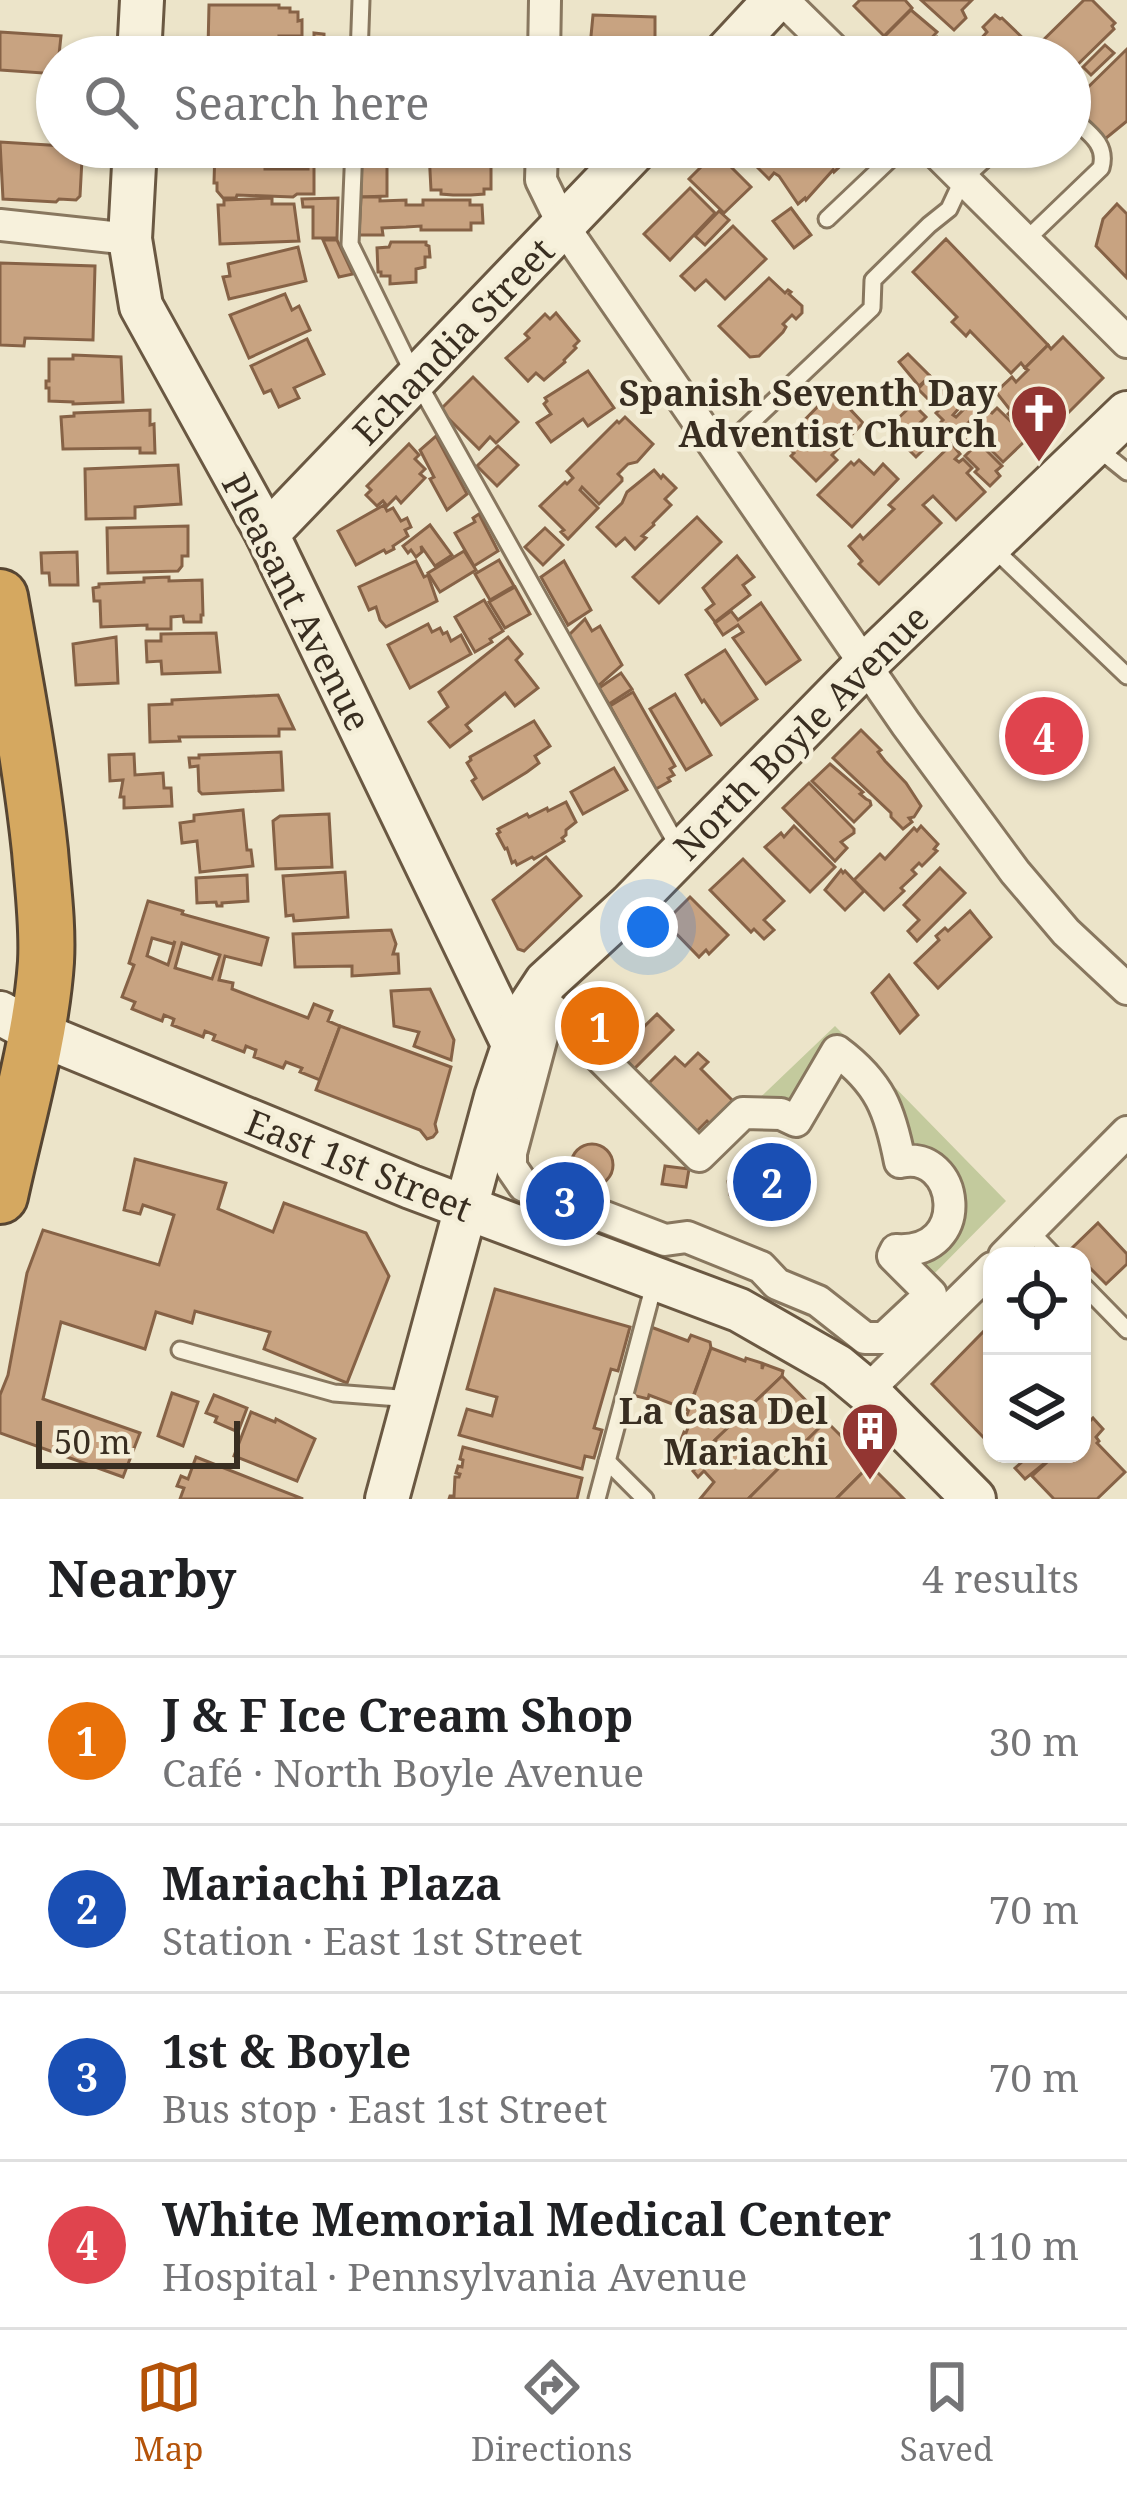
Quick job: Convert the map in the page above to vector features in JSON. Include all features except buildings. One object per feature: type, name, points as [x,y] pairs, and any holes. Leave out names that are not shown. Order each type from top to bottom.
[{"type":"highway","points":[[0,597],[25,735],[44,898],[46,960],[12,1023],[0,1196]]},
{"type":"main road","points":[[141,36],[142,0]]},
{"type":"main road","points":[[743,36],[779,0]]},
{"type":"main road","name":"Pleasant Avenue","points":[[134,168],[130,239],[141,306],[267,534],[514,1046]]},
{"type":"main road","name":"Echandia Street","points":[[267,534],[619,168]]},
{"type":"main road","name":"North Boyle Avenue","points":[[387,1499],[490,1118],[523,1017],[546,982],[630,905],[866,664],[1127,413]]},
{"type":"main road","name":"East 1st Street","points":[[12,1023],[467,1209],[739,1310],[837,1366],[974,1499]]},
{"type":"street","points":[[544,36],[545,0]]},
{"type":"street","points":[[779,0],[818,36]]},
{"type":"street","points":[[542,168],[542,180],[564,227],[866,664],[1015,872],[1066,932],[1127,989]]},
{"type":"street","points":[[953,168],[1127,342]]},
{"type":"street","points":[[0,225],[130,239]]},
{"type":"street","points":[[552,1009],[699,1156],[743,1113],[781,1114],[796,1121],[837,1051],[875,1085],[886,1105],[900,1162],[927,1163],[949,1192],[949,1217],[938,1237],[921,1249],[896,1250],[893,1256],[931,1294],[884,1338],[866,1338],[818,1301],[777,1284],[761,1267],[687,1237],[665,1240],[524,1186],[511,1167],[511,1153],[552,1009]]},
{"type":"street","points":[[1013,1247],[1127,1132]]},
{"type":"street","points":[[867,1391],[983,1277]]},
{"type":"lane","points":[[359,36],[361,0]]},
{"type":"lane","points":[[1025,241],[1101,168],[1102,146],[1091,136]]},
{"type":"lane","points":[[353,168],[350,244],[416,379],[682,852]]},
{"type":"lane","points":[[827,219],[881,168]]},
{"type":"lane","points":[[720,452],[872,308],[873,280],[949,208],[963,178],[974,168]]},
{"type":"lane","points":[[1094,445],[1127,472]]},
{"type":"lane","points":[[990,545],[1127,676]]},
{"type":"lane","points":[[1030,1231],[1045,1247]]},
{"type":"lane","points":[[597,1499],[656,1278]]},
{"type":"lane","points":[[1091,1293],[1127,1330]]},
{"type":"lane","points":[[180,1350],[334,1393],[415,1399]]},
{"type":"lane","points":[[607,1461],[645,1499]]},
{"type":"green space","points":[[835,1026],[1006,1201],[923,1285],[895,1256],[950,1216],[843,1054],[795,1119],[745,1112]]},
{"type":"place","name":"Spanish Seventh Day Adventist Church","points":[[1039,464]]},
{"type":"place","name":"White Memorial Medical Center","points":[[1044,736]]},
{"type":"place","name":"J & F Ice Cream Shop","points":[[600,1026]]},
{"type":"place","name":"Mariachi Plaza","points":[[772,1182]]},
{"type":"place","name":"1st & Boyle","points":[[565,1201]]},
{"type":"place","name":"La Casa Del Mariachi","points":[[870,1482]]}]
